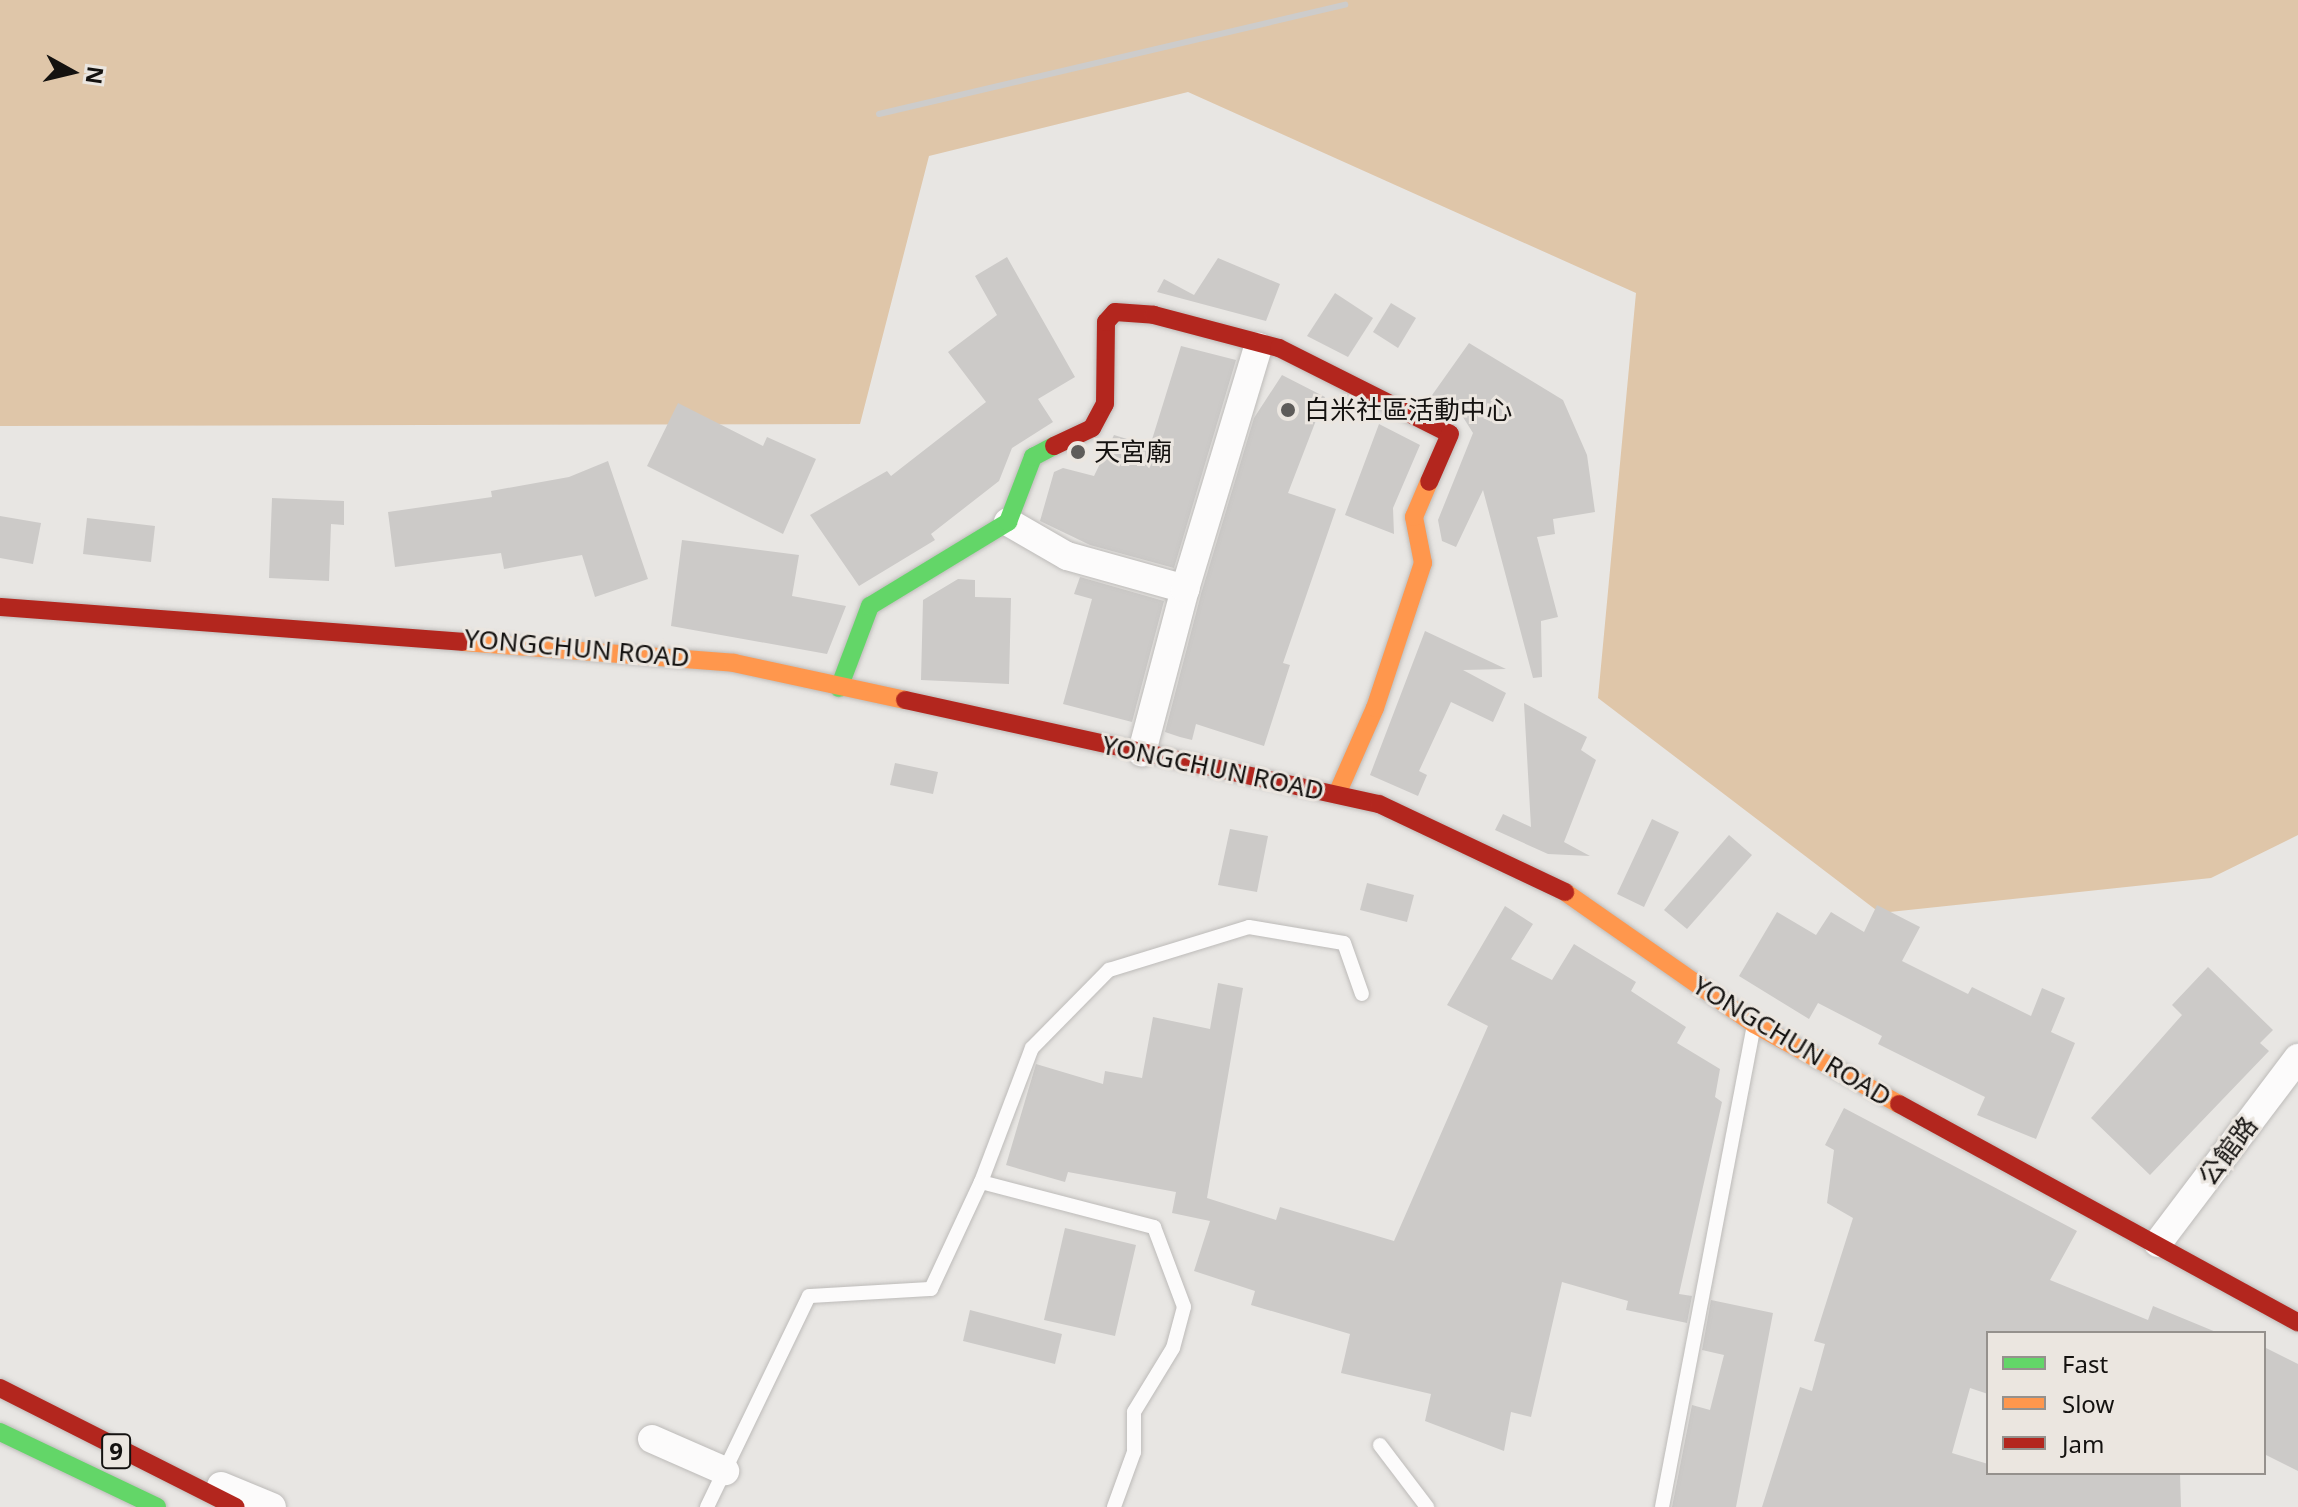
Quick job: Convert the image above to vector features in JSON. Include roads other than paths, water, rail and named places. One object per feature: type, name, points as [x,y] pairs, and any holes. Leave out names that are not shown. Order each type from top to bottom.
[{"type":"street","points":[[839,688],[870,606],[1008,522],[1033,457],[1092,428],[1105,404],[1104,337],[1115,312],[1154,315],[1258,347],[1279,348],[1450,434],[1414,517],[1423,563],[1375,708],[1337,794]]},
{"type":"street","points":[[1142,752],[1185,589],[1258,347]]},
{"type":"street","points":[[1008,522],[1067,556],[1185,589]]},
{"type":"street","name":"YONGCHUN ROAD","points":[[0,607],[529,642],[734,663],[1379,804],[1541,876],[1754,1024],[2298,1322]]},
{"type":"street","name":"公館路","points":[[2158,1243],[2298,1058]]},
{"type":"street","points":[[0,1376],[178,1468],[272,1507]]},
{"type":"street","name":"9","points":[[0,1388],[236,1507]]},
{"type":"street","name":"9","points":[[0,1432],[157,1507]]},
{"type":"street","points":[[652,1439],[725,1471]]},
{"type":"lane","points":[[707,1507],[809,1296],[931,1289],[981,1182],[1032,1048],[1109,970],[1249,927],[1344,943],[1362,994]]},
{"type":"lane","points":[[1662,1507],[1754,1024]]},
{"type":"lane","points":[[981,1182],[1154,1227],[1184,1307],[1173,1348],[1134,1412],[1134,1452],[1114,1507]]},
{"type":"lane","points":[[1380,1445],[1427,1507]]},
{"type":"railway","points":[[879,114],[1345,5]]},
{"type":"place","name":"白米社區活動中心","points":[[1288,410]]},
{"type":"place","name":"天宮廟","points":[[1078,452]]}]
